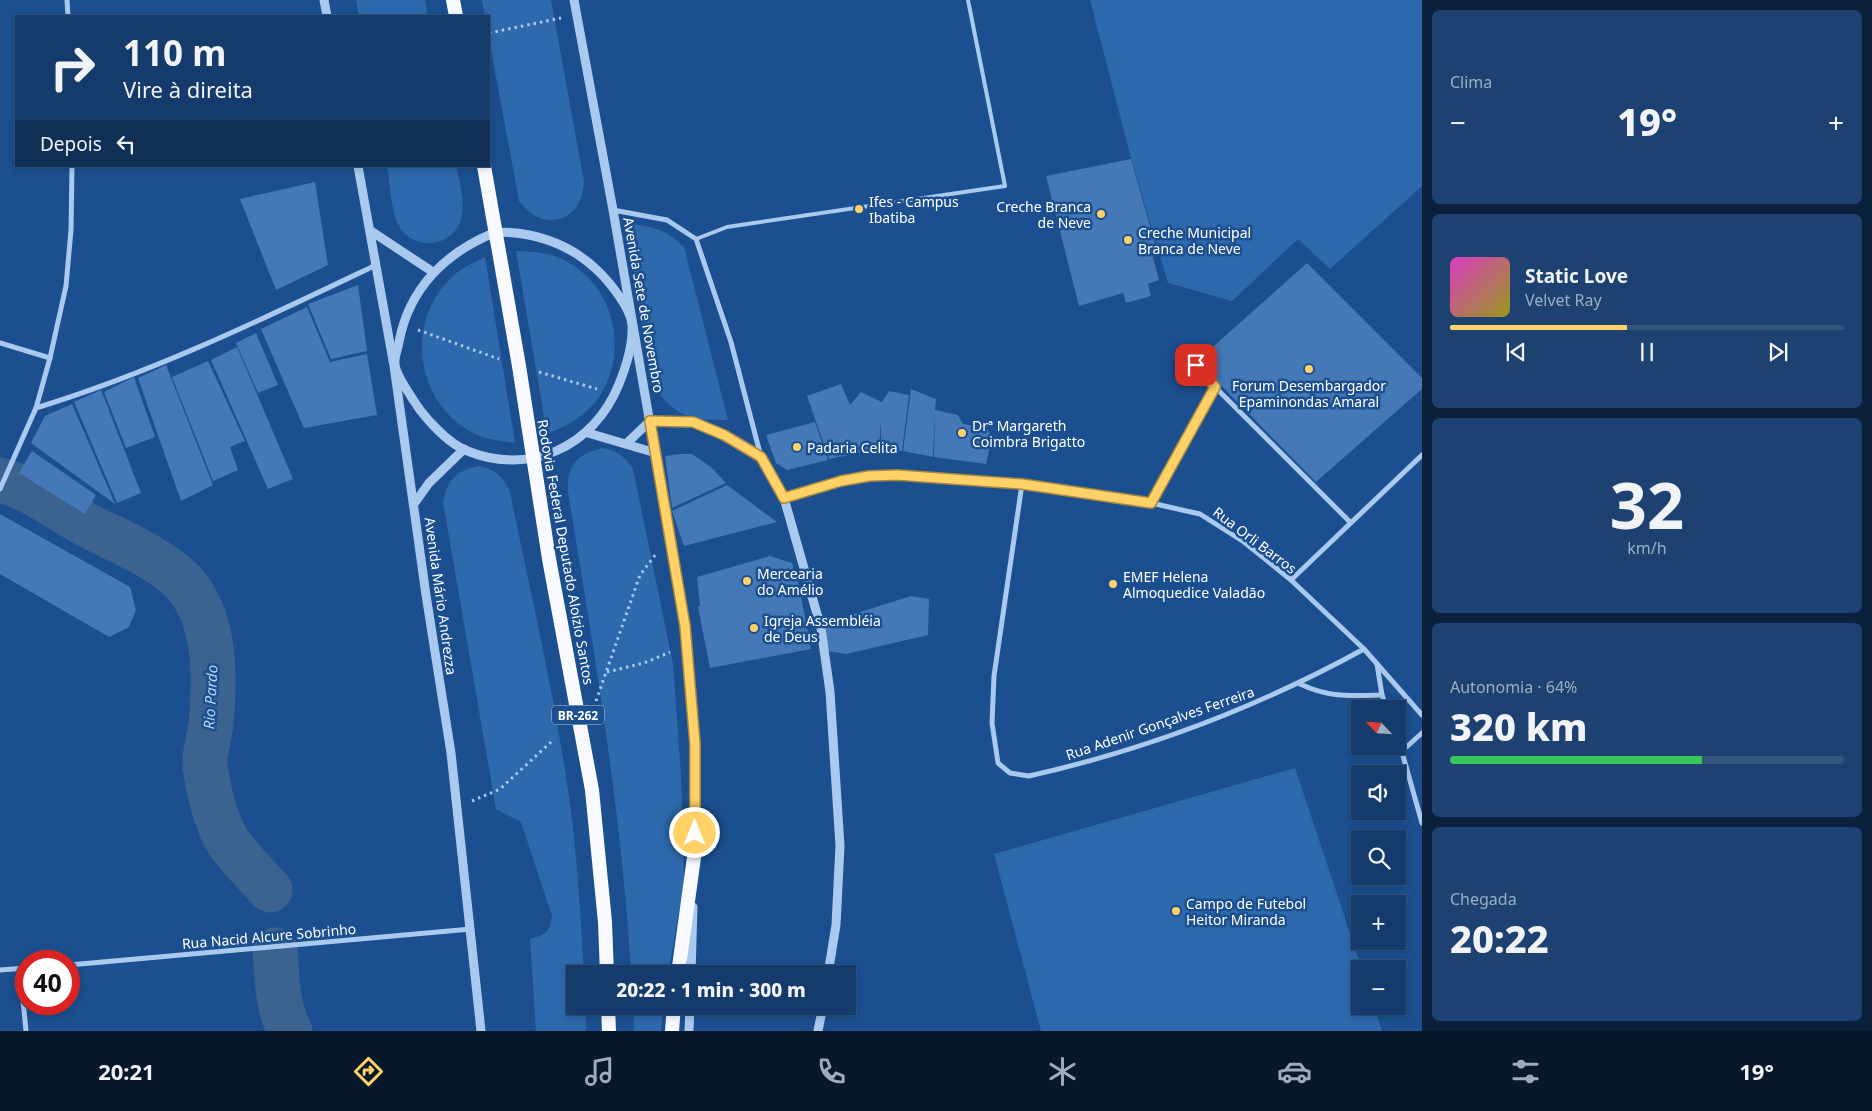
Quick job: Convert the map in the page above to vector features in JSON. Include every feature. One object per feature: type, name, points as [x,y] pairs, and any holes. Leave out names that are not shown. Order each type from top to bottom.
[{"type":"highway","points":[[454,0],[456,15]]},
{"type":"highway","name":"Rodovia Federal Deputado Aloízio Santos","points":[[484,167],[549,558],[592,790],[605,922],[607,965]]},
{"type":"highway","points":[[679,965],[695,850]]},
{"type":"highway","points":[[608,1015],[609,1031]]},
{"type":"highway","points":[[672,1031],[673,1015]]},
{"type":"street","points":[[67,0],[68,15]]},
{"type":"street","points":[[324,0],[327,15]]},
{"type":"street","name":"Avenida Sete de Novembro","points":[[574,0],[613,210],[685,626],[695,744],[695,850],[691,965]]},
{"type":"street","name":"Avenida Mário Andrezza","points":[[358,167],[394,366],[458,807],[481,1031]]},
{"type":"street","points":[[0,489],[36,408],[50,358],[66,286],[71,230],[73,169]]},
{"type":"street","points":[[613,210],[667,220],[696,239],[731,342],[761,457],[784,498],[821,628],[830,692],[840,846],[836,925],[829,965]]},
{"type":"street","points":[[370,231],[433,272]]},
{"type":"street","points":[[496,232],[538,236],[573,251],[603,276],[620,299],[632,324],[625,370],[615,395],[588,433],[559,450],[534,459],[510,460],[464,449],[429,421],[413,401],[394,366],[401,328],[409,307],[422,284],[433,272],[464,246],[496,232]]},
{"type":"street","points":[[36,408],[83,394],[181,356],[376,265]]},
{"type":"street","points":[[0,343],[50,358]]},
{"type":"street","points":[[1196,365],[1215,387],[1350,522]]},
{"type":"street","points":[[1151,503],[1215,387]]},
{"type":"street","points":[[626,444],[650,421],[693,422],[724,435],[761,457]]},
{"type":"street","points":[[588,433],[656,453]]},
{"type":"street","points":[[414,504],[429,483],[464,449]]},
{"type":"street","points":[[1290,580],[1422,455]]},
{"type":"street","name":"Rua Orli Barros","points":[[784,498],[869,476],[907,475],[1022,484],[1151,503],[1200,514],[1244,542],[1290,580],[1364,649],[1422,715]]},
{"type":"street","name":"Rua Adenir Gonçalves Ferreira","points":[[1022,484],[994,676],[992,722],[998,763],[1010,773],[1029,776],[1107,756],[1300,684],[1364,649]]},
{"type":"street","points":[[1377,663],[1384,700]]},
{"type":"street","points":[[1300,684],[1317,692],[1345,698],[1382,695]]},
{"type":"street","points":[[1406,747],[1422,733]]},
{"type":"street","points":[[1403,755],[1422,823]]},
{"type":"street","name":"Rua Nacid Alcure Sobrinho","points":[[80,964],[470,930]]},
{"type":"street","points":[[0,970],[15,969]]},
{"type":"street","points":[[25,1015],[26,1031]]},
{"type":"street","points":[[689,1031],[690,1015]]},
{"type":"street","points":[[818,1031],[821,1015]]},
{"type":"lane","points":[[696,239],[727,227],[1005,186],[968,0]]},
{"type":"path","points":[[490,33],[576,14]]},
{"type":"path","points":[[415,329],[499,360]]},
{"type":"path","points":[[533,370],[615,395]]},
{"type":"path","points":[[596,701],[640,575],[656,553]]},
{"type":"path","points":[[607,672],[644,663],[671,652]]},
{"type":"path","points":[[458,807],[500,789],[551,742]]},
{"type":"shaded area","points":[[356,0],[425,0],[428,15],[359,15]]},
{"type":"shaded area","points":[[482,0],[551,0],[584,181],[582,195],[577,206],[560,219],[539,218],[519,201],[490,44],[490,15],[485,15]]},
{"type":"shaded area","points":[[1090,0],[1422,0],[1422,186],[1330,269],[1298,239],[1232,301],[1168,283],[1131,158]]},
{"type":"shaded area","points":[[387,167],[456,167],[463,203],[462,215],[458,226],[444,240],[424,243],[406,235],[399,226],[391,197]]},
{"type":"shaded area","points":[[624,223],[657,229],[684,247],[728,420],[693,418],[684,415],[669,404],[653,384]]},
{"type":"shaded area","points":[[516,251],[552,255],[576,267],[592,281],[603,298],[611,317],[615,337],[614,358],[609,378],[599,397],[576,420],[547,434]]},
{"type":"shaded area","points":[[485,257],[515,443],[482,437],[456,422],[440,405],[429,385],[423,363],[422,340],[427,317],[437,296],[452,277],[467,266]]},
{"type":"shaded area","points":[[603,448],[612,451],[627,461],[633,469],[673,664],[681,774],[684,883],[670,965],[630,965],[627,913],[614,792],[568,492],[571,468],[586,453]]},
{"type":"shaded area","points":[[479,466],[490,469],[505,482],[510,492],[536,614],[560,737],[572,819],[579,896],[583,965],[566,965],[566,1015],[585,1015],[586,1031],[536,1031],[530,939],[546,932],[550,926],[552,916],[521,822],[496,809],[443,502],[447,488],[454,477]]},
{"type":"shaded area","name":"Campo de Futebol Heitor Miranda","points":[[1295,768],[1351,936],[1351,950],[1356,950],[1359,960],[1351,960],[1351,1015],[1377,1015],[1382,1031],[1041,1031],[994,854]]},
{"type":"shaded area","points":[[633,1015],[662,1015],[661,1031],[634,1031]]},
{"type":"building","name":"Creche Branca de Neve","points":[[1131,159],[1157,251],[1152,254],[1159,280],[1148,284],[1151,296],[1126,303],[1123,293],[1079,306],[1046,176]]},
{"type":"building","points":[[315,182],[328,265],[276,290],[240,199]]},
{"type":"building","name":"Forum Desembargador Epaminondas Amaral","points":[[1307,263],[1422,378],[1422,389],[1316,482],[1197,361]]},
{"type":"building","points":[[358,285],[367,351],[331,359],[308,304]]},
{"type":"building","points":[[307,307],[330,362],[367,354],[377,415],[304,428],[261,329]]},
{"type":"building","points":[[256,333],[278,385],[258,393],[236,343]]},
{"type":"building","points":[[237,347],[293,479],[268,489],[211,360]]},
{"type":"building","points":[[208,361],[245,441],[230,447],[238,470],[213,481],[172,377]]},
{"type":"building","points":[[166,365],[213,485],[181,501],[138,378]]},
{"type":"building","points":[[134,377],[155,437],[126,448],[104,392]]},
{"type":"building","points":[[841,384],[850,405],[861,392],[882,402],[889,391],[909,395],[902,451],[881,450],[881,420],[879,449],[829,459],[807,396]]},
{"type":"building","points":[[911,389],[936,399],[935,410],[958,415],[963,424],[986,428],[992,437],[986,464],[934,457],[935,413],[933,457],[903,451]]},
{"type":"building","points":[[101,390],[141,493],[117,503],[74,402]]},
{"type":"building","points":[[72,404],[115,504],[31,443],[45,416]]},
{"type":"building","name":"Padaria Celita","points":[[815,422],[828,460],[787,470],[776,463],[766,435]]},
{"type":"building","points":[[32,451],[96,495],[85,514],[19,473]]},
{"type":"building","points":[[692,454],[711,467],[726,483],[672,508],[665,456]]},
{"type":"building","points":[[727,485],[777,522],[684,546],[672,511]]},
{"type":"building","points":[[0,514],[130,587],[136,610],[129,627],[109,637],[0,574]]},
{"type":"building","name":"Igreja Assembléia de Deus","points":[[770,556],[792,563],[799,586],[811,649],[710,668],[698,607],[700,606],[697,577]]},
{"type":"building","points":[[911,596],[929,599],[928,635],[846,654],[827,651],[825,623]]},
{"type":"waterway","name":"Rio Pardo","points":[[0,480],[23,488],[87,525],[150,557],[163,565],[184,583],[195,598],[203,614],[208,632],[213,669],[212,707],[205,760],[212,801],[224,835],[270,890]]},
{"type":"waterway","name":"Rio Pardo","points":[[275,950],[280,1002],[290,1031]]},
{"type":"place","name":"Ifes - Campus Ibatiba","points":[[859,209]]},
{"type":"place","name":"Creche Branca de Neve","points":[[1101,214]]},
{"type":"place","name":"Creche Municipal Branca de Neve","points":[[1128,240]]},
{"type":"place","name":"Forum Desembargador Epaminondas Amaral","points":[[1309,369]]},
{"type":"place","name":"Drª Margareth Coimbra Brigatto","points":[[962,433]]},
{"type":"place","name":"Padaria Celita","points":[[797,447]]},
{"type":"place","name":"Mercearia do Amélio","points":[[747,581]]},
{"type":"place","name":"EMEF Helena Almoquedice Valadão","points":[[1113,584]]},
{"type":"place","name":"Igreja Assembléia de Deus","points":[[754,628]]},
{"type":"place","name":"Campo de Futebol Heitor Miranda","points":[[1176,911]]},
{"type":"route","points":[[695,833],[695,744],[691,680],[678,581],[650,421],[693,422],[724,435],[761,457],[784,498],[841,481],[869,476],[897,475],[1022,484],[1151,503],[1215,387],[1196,365]]}]
